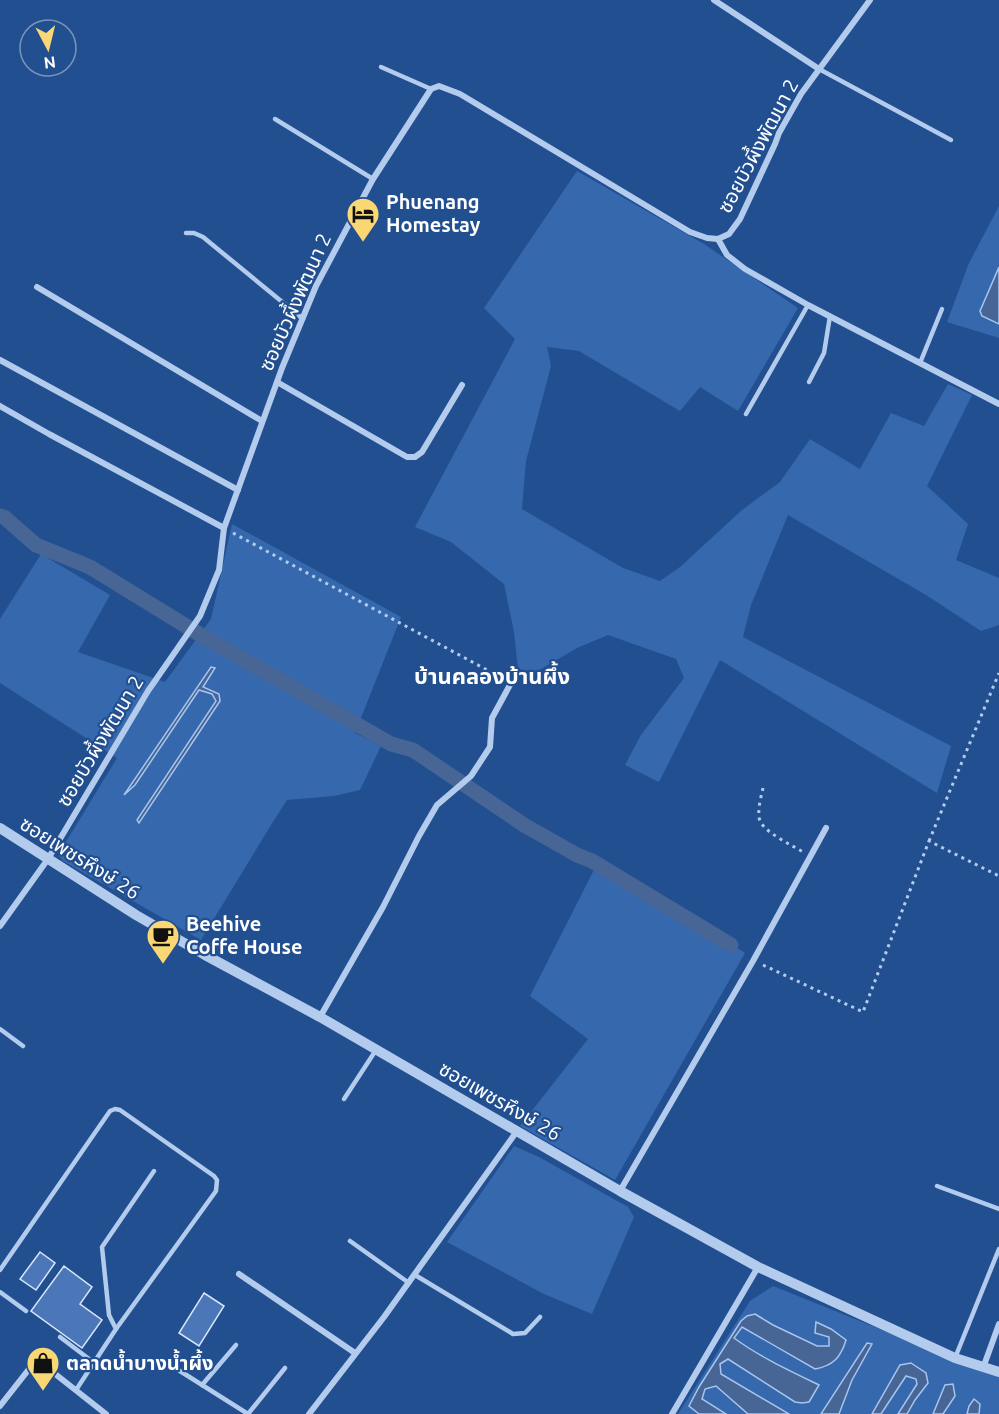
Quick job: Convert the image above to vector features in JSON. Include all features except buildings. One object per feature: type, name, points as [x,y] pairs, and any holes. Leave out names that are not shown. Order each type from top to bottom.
[{"type":"street","points":[[714,0],[819,69]]},
{"type":"street","name":"ซอยบัวผึ้งพัฒนา 2","points":[[0,926],[48,860],[148,691],[200,616],[219,570],[224,528],[276,382],[316,286],[373,179],[431,89],[439,86],[460,94],[690,232],[718,239],[729,234],[740,219],[778,133],[801,94],[870,0]]},
{"type":"street","points":[[718,239],[727,255],[745,269],[808,305],[999,404]]},
{"type":"street","points":[[38,287],[262,422]]},
{"type":"street","points":[[0,360],[238,490]]},
{"type":"street","points":[[276,382],[407,457],[415,457],[422,452],[462,385]]},
{"type":"street","points":[[0,406],[224,528]]},
{"type":"street","points":[[320,1017],[383,907],[437,805],[471,776],[490,747],[492,718],[512,683]]},
{"type":"street","name":"ซอยเพชรหึงษ์ 26","points":[[0,828],[136,915],[320,1017],[620,1191],[758,1267],[955,1358],[999,1372]]},
{"type":"street","points":[[620,1191],[753,961],[826,828]]},
{"type":"street","points":[[309,1414],[415,1275],[517,1131]]},
{"type":"street","points":[[672,1414],[758,1267]]},
{"type":"street","points":[[239,1274],[356,1353]]},
{"type":"street","points":[[982,1368],[999,1324]]},
{"type":"street","points":[[0,1406],[33,1364],[40,1362],[106,1414]]},
{"type":"lane","points":[[381,67],[431,89]]},
{"type":"lane","points":[[819,69],[951,140]]},
{"type":"lane","points":[[275,119],[373,179]]},
{"type":"lane","points":[[186,233],[194,233],[203,237],[303,318]]},
{"type":"lane","points":[[746,414],[808,305]]},
{"type":"lane","points":[[920,363],[942,309]]},
{"type":"lane","points":[[809,382],[824,353],[830,316]]},
{"type":"lane","points":[[0,1029],[23,1046]]},
{"type":"lane","points":[[344,1099],[376,1050]]},
{"type":"lane","points":[[0,1270],[110,1111],[120,1110],[217,1180],[216,1191],[116,1329],[76,1389]]},
{"type":"lane","points":[[116,1329],[109,1315],[102,1247],[154,1170]]},
{"type":"lane","points":[[937,1186],[999,1209]]},
{"type":"lane","points":[[350,1241],[409,1283]]},
{"type":"lane","points":[[955,1358],[999,1249]]},
{"type":"lane","points":[[415,1275],[513,1334],[525,1333],[540,1317]]},
{"type":"lane","points":[[0,1292],[26,1311]]},
{"type":"lane","points":[[60,1337],[93,1362]]},
{"type":"lane","points":[[202,1385],[236,1345]]},
{"type":"lane","points":[[172,1366],[248,1414],[285,1368]]},
{"type":"path","points":[[224,528],[512,683]]},
{"type":"path","points":[[753,961],[863,1012],[929,841],[999,673]]},
{"type":"path","points":[[763,788],[759,808],[761,824],[811,856]]},
{"type":"path","points":[[929,841],[999,876]]},
{"type":"shaded area","points":[[577,171],[704,244],[798,308],[738,411],[700,387],[680,411],[579,351],[547,347],[551,366],[526,461],[522,509],[623,568],[660,581],[680,567],[742,510],[780,482],[810,439],[860,469],[891,413],[924,426],[948,384],[972,395],[927,486],[968,524],[956,560],[999,578],[999,625],[981,631],[926,595],[788,515],[751,605],[743,637],[951,746],[937,793],[720,660],[659,782],[625,765],[641,735],[684,678],[676,659],[608,635],[577,648],[536,672],[518,669],[514,632],[504,584],[451,542],[415,527],[515,339],[484,308]]},
{"type":"shaded area","points":[[999,206],[999,267],[980,311],[999,324],[999,338],[947,322],[969,263]]},
{"type":"shaded area","points":[[999,267],[999,324],[982,316],[980,311]]},
{"type":"shaded area","points":[[232,524],[401,617],[355,733],[381,746],[360,790],[334,796],[287,800],[201,940],[63,861],[58,855],[117,758],[0,683],[0,619],[41,554],[110,595],[78,652],[165,682],[211,619]],"holes":[[[211,668],[215,669],[203,687],[219,694],[220,701],[139,823],[137,820],[216,700],[212,694],[199,689],[135,785],[126,792]]]},
{"type":"shaded area","points":[[211,667],[215,668],[203,687],[219,694],[220,701],[139,823],[137,820],[216,701],[212,694],[199,690],[135,785],[124,795]]},
{"type":"shaded area","points":[[600,858],[745,953],[615,1180],[520,1126],[588,1039],[530,996]]},
{"type":"shaded area","points":[[514,1146],[539,1157],[628,1207],[634,1217],[592,1314],[544,1294],[447,1242]]},
{"type":"shaded area","points":[[773,1286],[999,1377],[999,1414],[979,1414],[979,1404],[969,1406],[967,1414],[943,1414],[955,1396],[945,1385],[933,1414],[907,1414],[928,1383],[900,1365],[872,1414],[839,1414],[852,1380],[872,1344],[867,1343],[821,1414],[789,1414],[721,1374],[719,1364],[728,1359],[795,1402],[819,1385],[764,1358],[733,1338],[742,1327],[815,1369],[827,1367],[843,1352],[829,1337],[829,1346],[817,1346],[755,1315],[747,1316],[689,1406],[699,1414],[678,1414],[750,1301]]},
{"type":"shaded area","points":[[755,1314],[817,1346],[829,1346],[829,1337],[815,1333],[816,1322],[846,1340],[835,1360],[827,1366],[815,1369],[742,1327],[734,1338],[765,1358],[819,1385],[809,1402],[795,1402],[728,1359],[720,1364],[721,1374],[789,1414],[748,1414],[716,1386],[705,1389],[702,1399],[726,1414],[699,1414],[689,1406],[699,1387],[741,1321]]},
{"type":"shaded area","points":[[867,1343],[872,1344],[852,1380],[839,1414],[821,1414]]},
{"type":"shaded area","points":[[911,1363],[926,1373],[928,1383],[907,1414],[898,1414],[917,1384],[916,1379],[906,1376],[881,1414],[872,1414],[900,1365]]},
{"type":"shaded area","points":[[906,1376],[916,1379],[917,1384],[898,1414],[881,1414]]},
{"type":"shaded area","points":[[953,1384],[955,1396],[943,1414],[933,1414],[945,1385]]},
{"type":"shaded area","points":[[716,1386],[748,1414],[726,1414],[702,1399],[704,1389]]},
{"type":"shaded area","points":[[974,1399],[980,1404],[979,1414],[967,1414],[969,1406]]},
{"type":"waterway","points":[[0,516],[36,545],[90,567],[199,634],[391,744],[413,750],[524,825],[592,861],[731,945]]},
{"type":"place","name":"Phuenang Homestay","points":[[363,243]]},
{"type":"place","name":"Beehive Coffe House","points":[[163,965]]},
{"type":"place","name":"ตลาดน้ำบางน้ำผึ้ง","points":[[43,1392]]},
{"type":"district","name":"บ้านคลองบ้านผึ้ง","points":[[492,676]]}]
